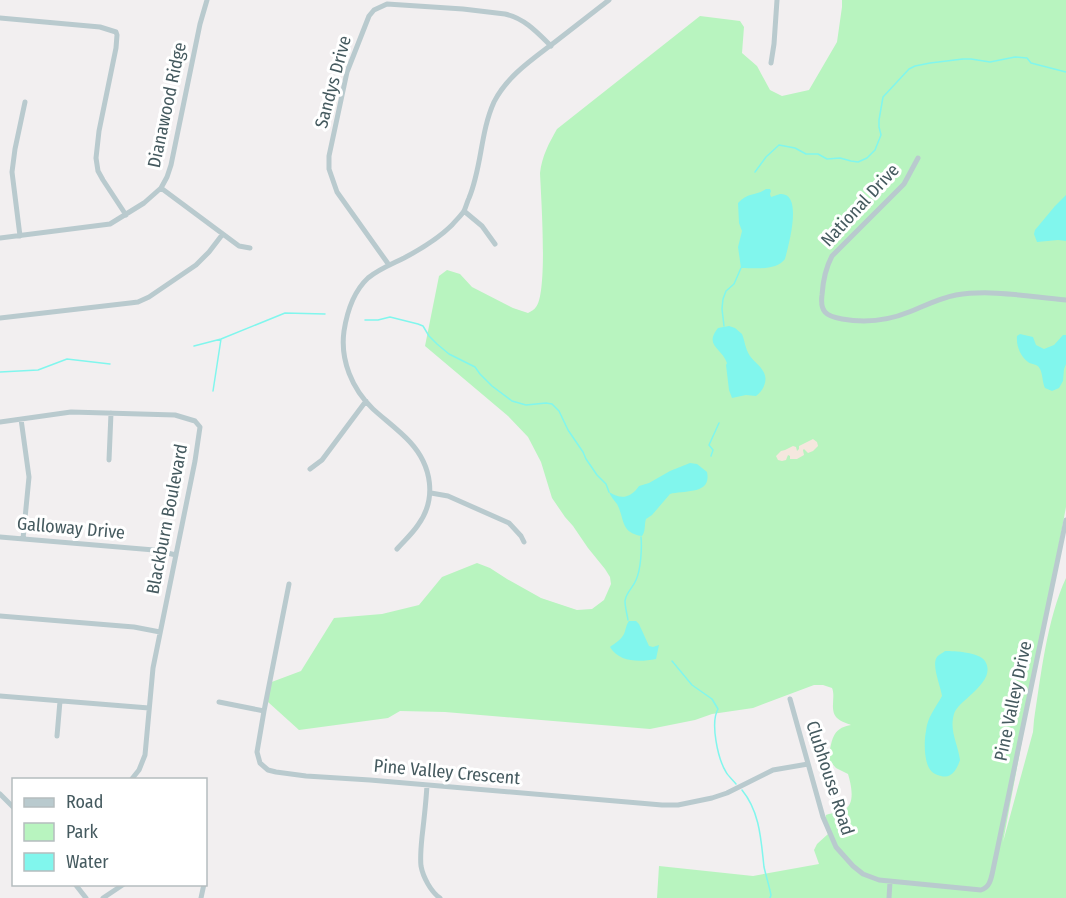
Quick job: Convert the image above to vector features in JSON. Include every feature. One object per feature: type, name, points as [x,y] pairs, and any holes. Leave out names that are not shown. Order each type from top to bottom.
[{"type":"street","name":"Dianawood Ridge","points":[[0,238],[104,225],[126,215],[161,189],[171,165],[207,0]]},
{"type":"street","points":[[397,549],[420,524],[431,493],[424,464],[416,448],[366,401],[356,388],[343,351],[350,307],[367,279],[429,244],[446,231],[464,211],[474,188],[487,119],[496,99],[511,79],[609,0]]},
{"type":"street","points":[[771,63],[777,0]]},
{"type":"street","name":"Sandys Drive","points":[[389,265],[337,192],[333,185],[328,162],[347,72],[369,16],[374,10],[387,4],[505,14],[519,18],[551,46]]},
{"type":"street","points":[[0,18],[100,27],[116,32],[116,48],[99,131],[96,158],[98,171],[126,215]]},
{"type":"street","points":[[20,236],[12,172],[25,102]]},
{"type":"street","name":"National Drive","points":[[918,158],[904,184],[832,256],[823,278],[821,303],[826,313],[850,320],[881,320],[955,295],[974,293],[1066,300]]},
{"type":"street","points":[[161,189],[222,235],[239,246],[250,248]]},
{"type":"street","points":[[464,211],[482,226],[495,244]]},
{"type":"street","points":[[0,318],[142,300],[196,265],[222,235]]},
{"type":"street","points":[[310,468],[321,460],[366,401]]},
{"type":"street","name":"Blackburn Boulevard","points":[[0,422],[64,412],[175,416],[192,419],[199,425],[200,432],[152,678],[145,755],[139,770],[133,778]]},
{"type":"street","points":[[109,460],[111,413]]},
{"type":"street","points":[[21,419],[29,477],[23,539]]},
{"type":"street","points":[[431,493],[448,495],[509,523],[524,542]]},
{"type":"street","name":"Pine Valley Drive","points":[[986,888],[993,870],[1066,520]]},
{"type":"street","name":"Galloway Drive","points":[[0,537],[154,550],[176,555]]},
{"type":"street","name":"Pine Valley Crescent","points":[[289,584],[257,752],[260,763],[268,770],[306,776],[648,805],[678,805],[720,795],[773,770],[808,764]]},
{"type":"street","points":[[0,616],[134,627],[160,632]]},
{"type":"street","points":[[0,696],[149,708]]},
{"type":"street","name":"Clubhouse Road","points":[[790,699],[823,817],[836,847],[846,860],[863,874],[879,880],[978,890],[986,888]]},
{"type":"street","points":[[57,736],[60,700]]},
{"type":"street","points":[[219,702],[264,711]]},
{"type":"street","points":[[427,785],[421,865],[425,878],[437,897]]},
{"type":"street","points":[[0,794],[12,806]]},
{"type":"street","points":[[889,898],[890,882]]},
{"type":"street","points":[[76,886],[86,898]]},
{"type":"street","points":[[103,898],[122,886]]},
{"type":"green space","points":[[842,0],[1066,0],[1066,507],[1003,842],[1033,732],[1049,629],[1066,578],[1066,898],[657,898],[659,866],[753,876],[819,864],[814,850],[828,834],[824,821],[826,815],[848,807],[852,794],[848,774],[836,768],[828,759],[836,733],[851,725],[837,718],[833,707],[832,688],[823,685],[814,685],[753,708],[712,714],[695,720],[650,729],[445,712],[400,711],[388,718],[299,730],[268,702],[269,683],[301,671],[334,618],[382,614],[419,605],[442,577],[477,563],[490,568],[541,598],[577,610],[592,609],[604,600],[611,584],[610,577],[552,498],[541,462],[528,437],[508,416],[425,346],[439,276],[447,270],[460,274],[472,287],[513,308],[528,313],[533,310],[540,298],[543,265],[540,173],[544,155],[557,129],[700,16],[740,21],[744,27],[742,53],[757,66],[770,90],[782,96],[809,90],[837,42]]},
{"type":"sand","points":[[813,439],[818,446],[813,451],[808,453],[804,449],[804,455],[797,459],[790,459],[788,455],[786,460],[778,460],[776,456],[781,451],[793,446],[797,451],[799,446]]},
{"type":"water","points":[[770,189],[771,197],[780,194],[787,196],[791,202],[793,221],[785,259],[771,267],[741,268],[738,247],[742,231],[739,223],[738,203],[745,197]]},
{"type":"water","points":[[1066,195],[1066,241],[1037,242],[1035,230]]},
{"type":"water","points":[[729,326],[742,334],[748,353],[765,374],[764,385],[756,396],[746,395],[732,398],[729,390],[727,363],[713,343],[714,334],[718,328]]},
{"type":"water","points":[[1020,334],[1033,337],[1036,345],[1044,349],[1054,345],[1063,335],[1066,335],[1066,364],[1063,381],[1059,388],[1052,391],[1045,388],[1039,367],[1028,362],[1019,350],[1017,336]]},
{"type":"water","points":[[690,463],[697,464],[707,472],[705,485],[696,490],[670,494],[646,519],[642,536],[630,532],[609,492],[622,497],[629,495],[639,486]]},
{"type":"water","points":[[629,621],[636,621],[639,624],[649,646],[659,645],[656,659],[637,661],[625,659],[610,647],[623,636]]},
{"type":"water","points":[[945,651],[978,656],[985,661],[988,669],[982,683],[954,714],[953,732],[960,760],[954,772],[945,777],[929,768],[926,760],[925,735],[928,722],[942,696],[935,661]]},
{"type":"waterway","points":[[755,172],[779,145],[795,148],[806,154],[818,154],[827,159],[840,158],[858,162],[867,158],[875,150],[881,135],[879,120],[883,97],[909,69],[915,66],[963,59],[990,62],[1015,57],[1027,58],[1031,63],[1066,72]]},
{"type":"waterway","points":[[724,326],[723,299],[726,291],[734,284],[741,268]]},
{"type":"waterway","points":[[194,346],[221,339],[285,313],[325,314]]},
{"type":"waterway","points":[[365,320],[390,317],[423,326],[437,344],[449,354],[475,367],[492,386],[512,401],[526,405],[552,404],[559,411],[568,430],[597,475],[606,484],[609,492]]},
{"type":"waterway","points":[[213,391],[221,339]]},
{"type":"waterway","points":[[0,372],[38,370],[67,359],[110,364]]},
{"type":"waterway","points":[[711,456],[713,450],[709,445],[719,423]]},
{"type":"waterway","points":[[628,620],[625,601],[639,570],[641,537]]},
{"type":"waterway","points":[[672,661],[692,685],[712,699],[718,709],[715,723],[718,750],[726,772],[736,784]]},
{"type":"waterway","points":[[742,790],[753,808],[759,827],[770,898]]}]
